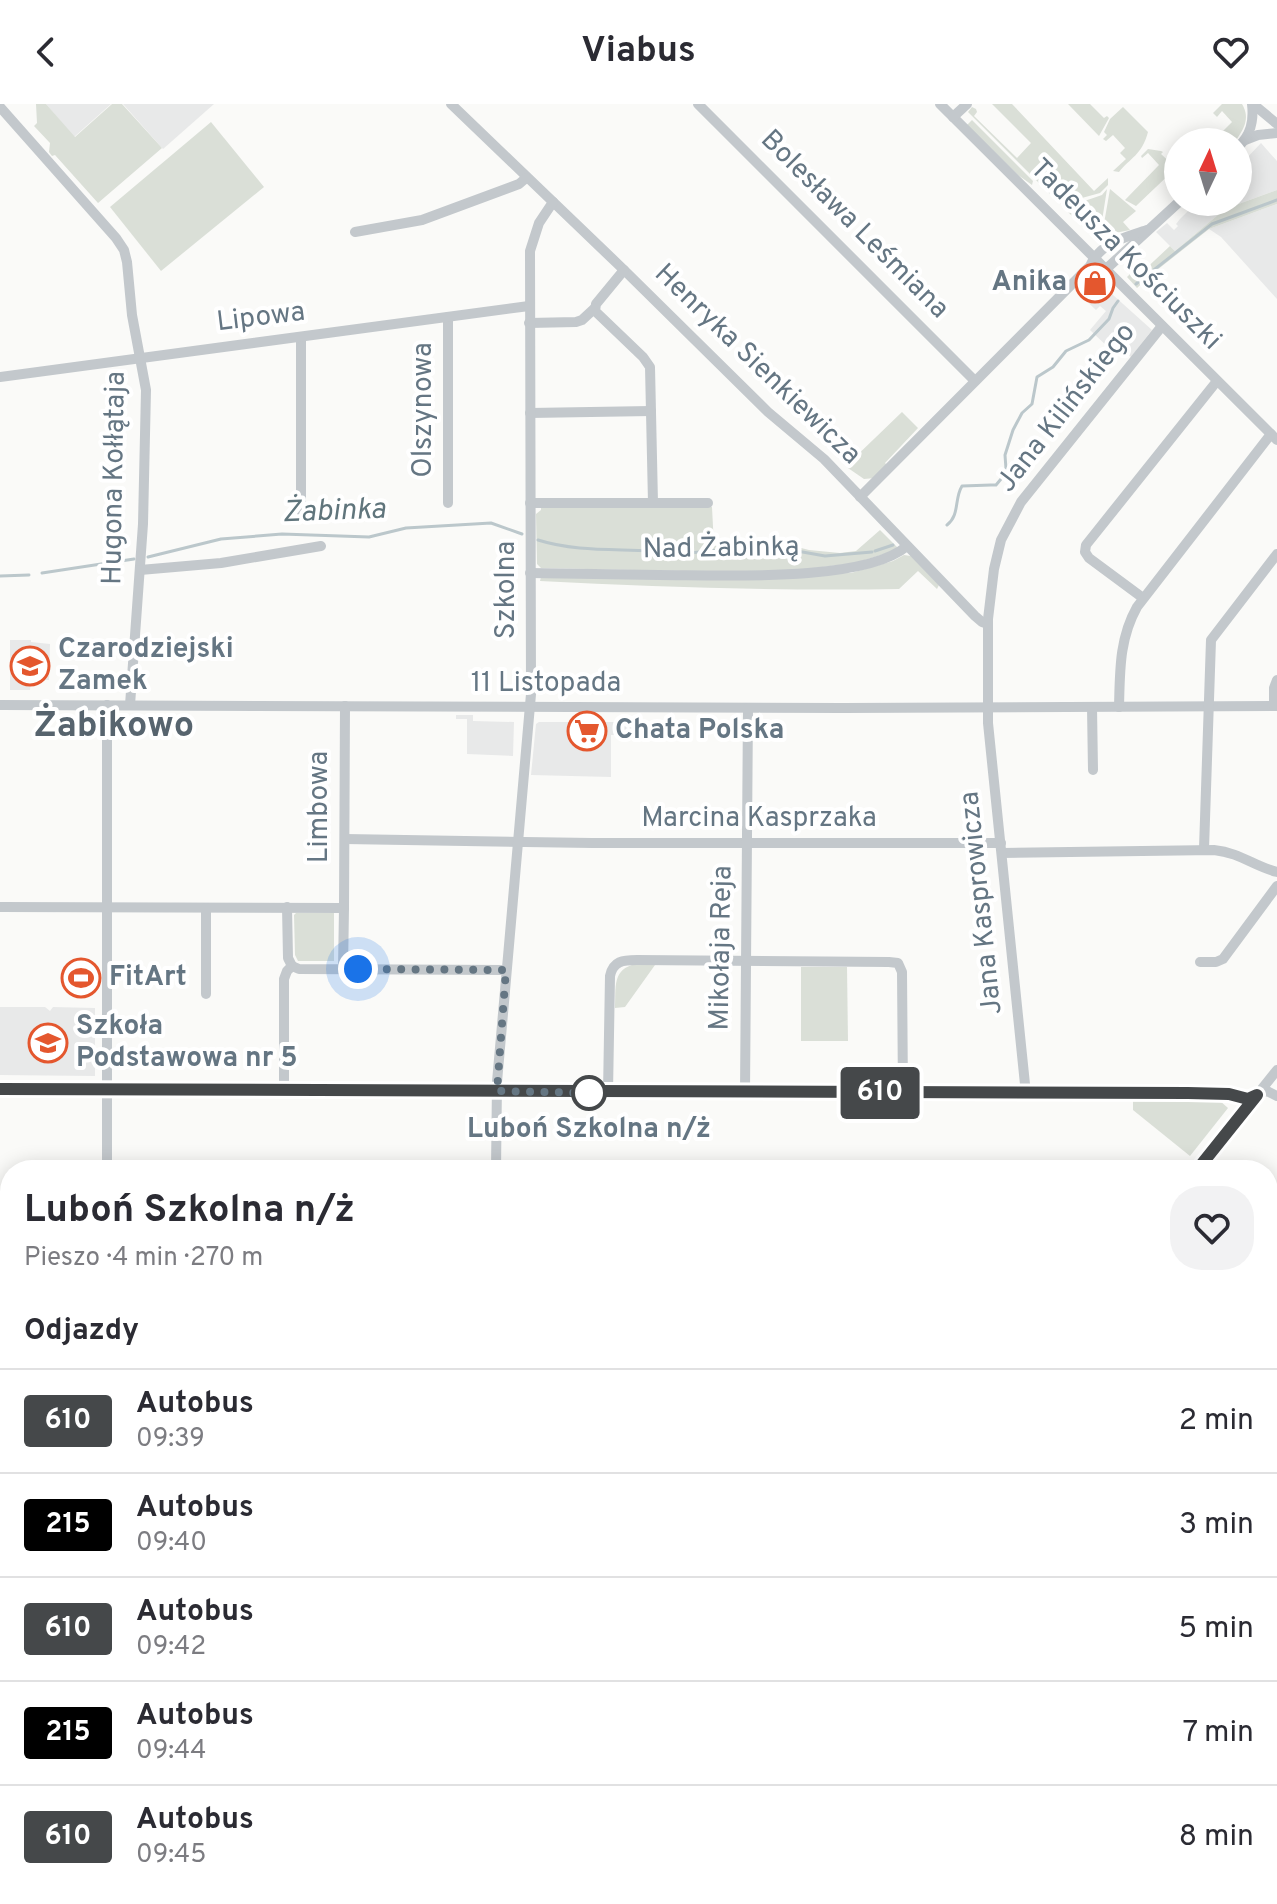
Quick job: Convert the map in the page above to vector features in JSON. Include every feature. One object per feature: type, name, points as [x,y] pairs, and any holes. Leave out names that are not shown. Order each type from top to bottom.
[{"type":"street","points":[[451,104],[553,202]]},
{"type":"street","name":"Bolesława Leśmiana","points":[[698,104],[975,381]]},
{"type":"street","name":"Tadeusza Kościuszki","points":[[940,104],[1274,437]]},
{"type":"street","points":[[953,117],[967,104]]},
{"type":"street","points":[[1252,104],[1277,124]]},
{"type":"street","points":[[1250,128],[1252,104]]},
{"type":"street","name":"Hugona Kołłątaja","points":[[0,107],[120,244],[127,262],[132,315],[145,383],[146,410],[144,502],[130,705]]},
{"type":"street","points":[[1252,138],[1277,133]]},
{"type":"street","points":[[355,232],[422,220],[519,184],[526,178]]},
{"type":"street","name":"Henryka Sienkiewicza","points":[[553,202],[768,412],[824,459],[860,497],[1090,266],[1093,258],[1109,243],[1147,230]]},
{"type":"street","name":"Szkolna","points":[[496,1160],[497,1091],[506,970],[531,694],[530,246],[539,223],[553,202]]},
{"type":"street","points":[[1105,270],[1164,215]]},
{"type":"street","points":[[529,323],[582,320],[624,270]]},
{"type":"street","name":"Lipowa","points":[[0,377],[529,306]]},
{"type":"street","points":[[595,308],[600,317],[648,364],[653,503]]},
{"type":"street","name":"Olszynowa","points":[[448,317],[448,503]]},
{"type":"street","name":"Jana Kilińskiego","points":[[987,708],[988,624],[1001,540],[1025,496],[1162,326]]},
{"type":"street","points":[[301,337],[301,512],[352,512]]},
{"type":"street","points":[[1143,598],[1089,558],[1085,552],[1086,545],[1217,381]]},
{"type":"street","points":[[530,413],[651,411]]},
{"type":"street","points":[[1119,707],[1122,647],[1130,621],[1143,598],[1274,437]]},
{"type":"street","points":[[860,497],[977,618],[988,624]]},
{"type":"street","points":[[530,503],[708,503]]},
{"type":"street","points":[[140,570],[221,563],[321,546]]},
{"type":"street","name":"Nad Żabinką","points":[[530,573],[776,576],[867,563],[894,555],[907,546]]},
{"type":"street","points":[[1204,849],[1211,640],[1277,554]]},
{"type":"street","points":[[1275,706],[1277,680]]},
{"type":"street","name":"11 Listopada","points":[[0,705],[530,708],[1275,706]]},
{"type":"street","points":[[107,705],[107,1160]]},
{"type":"street","name":"Limbowa","points":[[343,969],[345,706]]},
{"type":"street","points":[[1092,707],[1093,770]]},
{"type":"street","name":"Mikołaja Reja","points":[[745,1093],[748,708]]},
{"type":"street","name":"Jana Kasprowicza","points":[[987,708],[1026,1094]]},
{"type":"street","name":"Marcina Kasprzaka","points":[[345,839],[1183,852],[1204,849],[1237,854],[1277,872]]},
{"type":"street","points":[[1200,962],[1223,959],[1277,886]]},
{"type":"street","points":[[0,907],[344,908]]},
{"type":"street","points":[[287,907],[288,958],[292,966],[299,969],[506,970]]},
{"type":"street","points":[[206,908],[206,994]]},
{"type":"street","points":[[608,1093],[610,976],[617,963],[626,960],[898,963],[902,968],[903,1088]]},
{"type":"street","points":[[284,1089],[284,979],[292,966]]},
{"type":"street","points":[[1205,1160],[1277,1070]]},
{"type":"street","points":[[0,1089],[745,1093],[903,1088],[1026,1094],[1229,1094],[1248,1099],[1269,1091],[1277,1096]]},
{"type":"shaded area","points":[[36,104],[46,104],[75,137],[112,104],[122,104],[162,148],[98,203],[49,152],[50,143],[34,126],[37,123]]},
{"type":"shaded area","points":[[46,104],[111,104],[74,137]]},
{"type":"shaded area","points":[[123,104],[214,104],[163,149]]},
{"type":"shaded area","points":[[992,104],[1012,104],[1094,191],[1108,178],[1108,185],[1100,193],[1060,204],[968,112],[972,107],[976,109],[974,116],[1017,158],[1031,143]]},
{"type":"shaded area","points":[[1068,104],[1090,104],[1104,118],[1109,118],[1099,136]]},
{"type":"shaded area","points":[[1222,104],[1242,104],[1245,124],[1243,128],[1226,128],[1232,122],[1222,111],[1217,117],[1213,113]]},
{"type":"shaded area","points":[[1123,107],[1148,132],[1139,151],[1119,172],[1113,171],[1126,159],[1120,153],[1125,148],[1113,135],[1106,141],[1103,139],[1107,135],[1104,132],[1110,119]]},
{"type":"shaded area","points":[[972,120],[1033,181],[1032,185],[967,125]]},
{"type":"shaded area","points":[[211,122],[264,187],[161,271],[110,207]]},
{"type":"shaded area","points":[[1261,143],[1277,161],[1277,190],[1252,199],[1252,152]]},
{"type":"shaded area","points":[[1148,149],[1163,152],[1164,179],[1136,206],[1125,200],[1159,165],[1148,153],[1141,156]]},
{"type":"shaded area","points":[[1107,189],[1101,227],[1092,236],[1064,208],[1102,195]]},
{"type":"shaded area","points":[[1110,189],[1136,211],[1123,222],[1130,230],[1115,233],[1101,241]]},
{"type":"shaded area","points":[[1277,190],[1277,204],[1252,213],[1252,199]]},
{"type":"shaded area","points":[[1277,204],[1277,299],[1221,237],[1209,229],[1252,216],[1252,213]]},
{"type":"shaded area","points":[[1183,216],[1217,216],[1175,251],[1156,232],[1167,223],[1174,230]]},
{"type":"shaded area","points":[[1217,216],[1244,216],[1209,229],[1137,288],[1127,277],[1134,270],[1139,275],[1170,246],[1175,251]]},
{"type":"shaded area","points":[[1094,274],[1152,330],[1131,357],[1116,344],[1110,349],[1090,330],[1106,311],[1100,306],[1096,310],[1075,290],[1089,275]]},
{"type":"shaded area","points":[[902,412],[918,428],[875,478],[864,479],[848,468],[847,465]]},
{"type":"shaded area","points":[[541,507],[712,507],[714,546],[770,540],[809,550],[840,553],[856,551],[880,530],[898,548],[855,563],[774,573],[541,568],[537,564],[536,514]]},
{"type":"shaded area","points":[[904,555],[911,556],[939,585],[937,589],[918,571],[899,589],[720,588],[540,581],[541,577],[851,573]]},
{"type":"shaded area","name":"Czarodziejski Zamek","points":[[10,640],[50,644],[49,680],[31,680],[30,690],[10,690]]},
{"type":"shaded area","points":[[456,715],[473,715],[473,721],[514,722],[513,756],[467,754],[467,719],[456,719]]},
{"type":"shaded area","points":[[634,722],[634,735],[611,735],[611,777],[531,775],[536,724]]},
{"type":"shaded area","points":[[296,913],[334,913],[334,961],[298,961],[295,955]]},
{"type":"shaded area","points":[[655,965],[625,1007],[615,1008],[619,975],[628,966]]},
{"type":"shaded area","points":[[801,967],[847,967],[848,1041],[801,1041]]},
{"type":"shaded area","name":"Szkoła Podstawowa nr 5","points":[[0,1007],[45,1007],[50,1011],[53,1007],[95,1008],[95,1076],[0,1075]]},
{"type":"shaded area","points":[[1133,1101],[1220,1101],[1228,1108],[1190,1156],[1133,1110]]},
{"type":"waterway","name":"Żabinka","points":[[1136,284],[1212,224],[1277,200]]},
{"type":"waterway","name":"Żabinka","points":[[947,525],[954,517],[962,486],[996,485],[1001,479],[1006,469],[1005,455],[1013,430],[1022,413],[1032,404],[1037,377],[1053,367],[1066,351],[1089,340],[1109,319],[1118,301]]},
{"type":"waterway","name":"Żabinka","points":[[148,557],[221,539],[282,534],[369,537],[406,528],[491,523],[522,534]]},
{"type":"waterway","name":"Żabinka","points":[[538,540],[589,549],[674,553]]},
{"type":"waterway","name":"Żabinka","points":[[875,551],[893,545]]},
{"type":"waterway","name":"Żabinka","points":[[680,554],[758,546],[792,550]]},
{"type":"waterway","name":"Żabinka","points":[[797,551],[825,556],[872,552]]},
{"type":"waterway","name":"Żabinka","points":[[42,573],[134,559]]},
{"type":"waterway","name":"Żabinka","points":[[0,576],[29,575]]},
{"type":"bus line","name":"610","points":[[0,1089],[1188,1093],[1229,1094],[1248,1099],[1257,1095],[1205,1160]]},
{"type":"place","name":"Anika","points":[[1095,283]]},
{"type":"place","name":"Czarodziejski Zamek","points":[[30,666]]},
{"type":"place","name":"Chata Polska","points":[[587,731]]},
{"type":"place","name":"FitArt","points":[[81,978]]},
{"type":"place","name":"Szkoła Podstawowa nr 5","points":[[48,1043]]},
{"type":"place","name":"Luboń Szkolna n/ż","points":[[589,1093]]},
{"type":"district","name":"Żabikowo","points":[[114,727]]},
{"type":"route","points":[[358,969],[506,970],[497,1091],[589,1093]]}]
